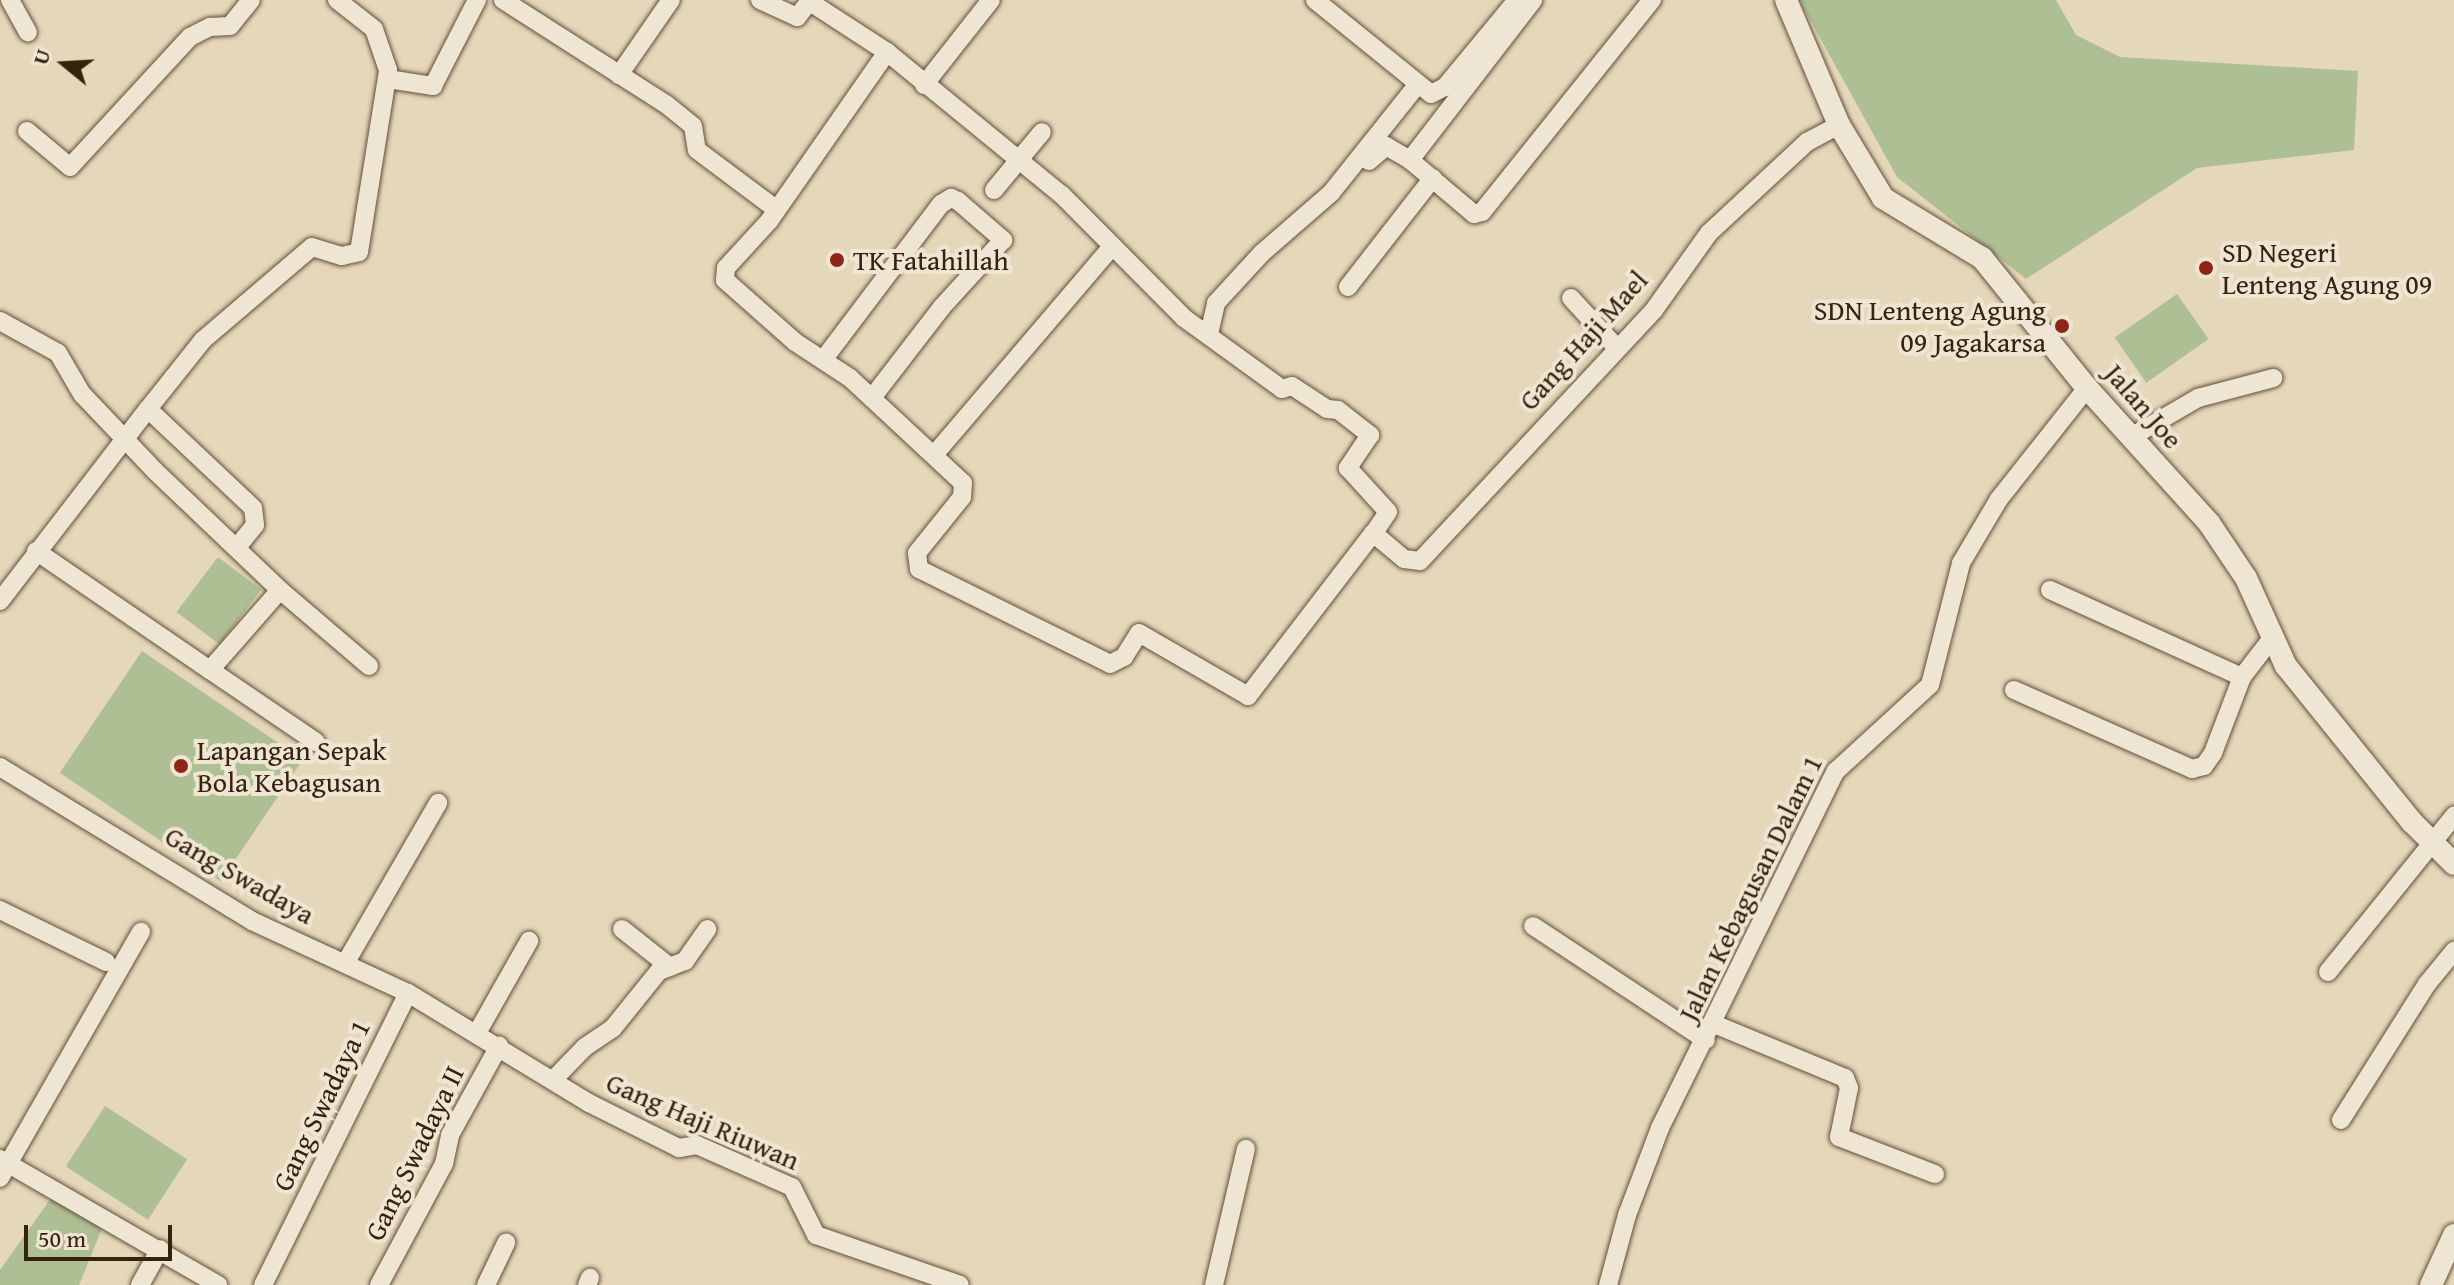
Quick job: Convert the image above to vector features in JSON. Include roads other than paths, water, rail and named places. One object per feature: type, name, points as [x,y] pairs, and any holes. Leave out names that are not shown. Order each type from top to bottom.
[{"type":"street","points":[[10,0],[28,32]]},
{"type":"street","points":[[27,131],[70,167],[190,37],[210,27],[230,26],[251,0]]},
{"type":"street","points":[[0,601],[122,437],[203,340],[312,247],[351,257],[362,242],[379,102],[388,79],[382,42],[366,8],[337,0]]},
{"type":"street","points":[[388,79],[433,86],[477,0]]},
{"type":"street","points":[[503,0],[691,124],[697,150],[776,209]]},
{"type":"street","points":[[619,75],[671,0]]},
{"type":"street","points":[[760,0],[792,17],[810,1],[887,52],[1062,195],[1111,248],[1184,318],[1282,389],[1292,386],[1327,409],[1338,410],[1370,435],[1348,468],[1388,512],[1253,693],[1245,696],[1139,633],[1124,657],[1110,664],[919,569],[917,553],[964,490],[934,455],[872,398],[723,275],[776,209],[887,52]]},
{"type":"street","points":[[924,85],[991,0]]},
{"type":"street","points":[[1315,0],[1431,94],[1439,93],[1517,0]]},
{"type":"street","points":[[1410,160],[1533,0]]},
{"type":"street","points":[[1322,217],[1382,147],[1410,160],[1474,214],[1482,212],[1652,0]]},
{"type":"street","name":"Jalan Joe","points":[[1786,0],[1839,125],[1883,198],[1982,258],[2087,388],[2209,523],[2246,578],[2272,638],[2322,715],[2428,848],[2454,864]]},
{"type":"street","points":[[1209,334],[1216,303],[1262,253],[1331,193],[1418,84]]},
{"type":"street","name":"Gang Haji Mael","points":[[1372,534],[1404,559],[1420,561],[1654,310],[1709,233],[1807,142],[1839,125]]},
{"type":"street","points":[[994,190],[1042,132]]},
{"type":"street","points":[[1348,287],[1433,178]]},
{"type":"street","points":[[823,360],[941,204],[951,198],[958,201],[1003,240],[942,307],[872,398]]},
{"type":"street","points":[[934,455],[1111,248]]},
{"type":"street","points":[[1571,298],[1617,348]]},
{"type":"street","points":[[0,321],[58,353],[82,394],[122,437],[280,590],[369,666]]},
{"type":"street","points":[[2131,437],[2198,398],[2273,378]]},
{"type":"street","name":"Jalan Kebagusan Dalam 1","points":[[1608,1285],[1627,1215],[1660,1128],[1836,771],[1930,685],[1961,563],[1999,499],[2087,388]]},
{"type":"street","points":[[148,409],[253,508],[255,525],[237,547]]},
{"type":"street","points":[[36,551],[316,742]]},
{"type":"street","points":[[210,670],[280,590]]},
{"type":"street","points":[[2050,590],[2242,677]]},
{"type":"street","points":[[2014,690],[2192,769],[2204,766],[2213,753],[2242,677],[2272,638]]},
{"type":"street","name":"Gang Swadaya","points":[[0,767],[252,921],[408,993],[499,1046]]},
{"type":"street","points":[[346,962],[438,803]]},
{"type":"street","points":[[2328,972],[2454,816]]},
{"type":"street","points":[[0,910],[106,962]]},
{"type":"street","points":[[1533,926],[1710,1032],[1845,1078],[1849,1088],[1839,1137],[1935,1174]]},
{"type":"street","points":[[622,929],[670,967]]},
{"type":"street","points":[[553,1080],[585,1047],[613,1028],[659,971],[685,961],[707,929]]},
{"type":"street","points":[[141,932],[3,1166],[160,1249],[209,1282]]},
{"type":"street","points":[[477,1033],[529,941]]},
{"type":"street","points":[[2341,1120],[2427,984],[2454,951]]},
{"type":"street","name":"Gang Swadaya 1","points":[[263,1285],[408,993]]},
{"type":"street","name":"Gang Haji Riuwan","points":[[499,1046],[656,1138],[679,1148],[697,1145],[792,1187],[816,1235],[960,1285]]},
{"type":"street","name":"Gang Swadaya II","points":[[379,1285],[444,1164],[450,1135],[499,1046]]},
{"type":"street","points":[[1214,1285],[1246,1149]]},
{"type":"street","points":[[2431,1285],[2454,1235]]},
{"type":"street","points":[[486,1285],[506,1243]]},
{"type":"street","points":[[140,1285],[160,1249]]},
{"type":"place","name":"TK Fatahillah","points":[[837,260]]},
{"type":"place","name":"SD Negeri Lenteng Agung 09","points":[[2206,268]]},
{"type":"place","name":"SDN Lenteng Agung 09 Jagakarsa","points":[[2062,326]]},
{"type":"place","name":"Lapangan Sepak Bola Kebagusan","points":[[181,766]]}]
